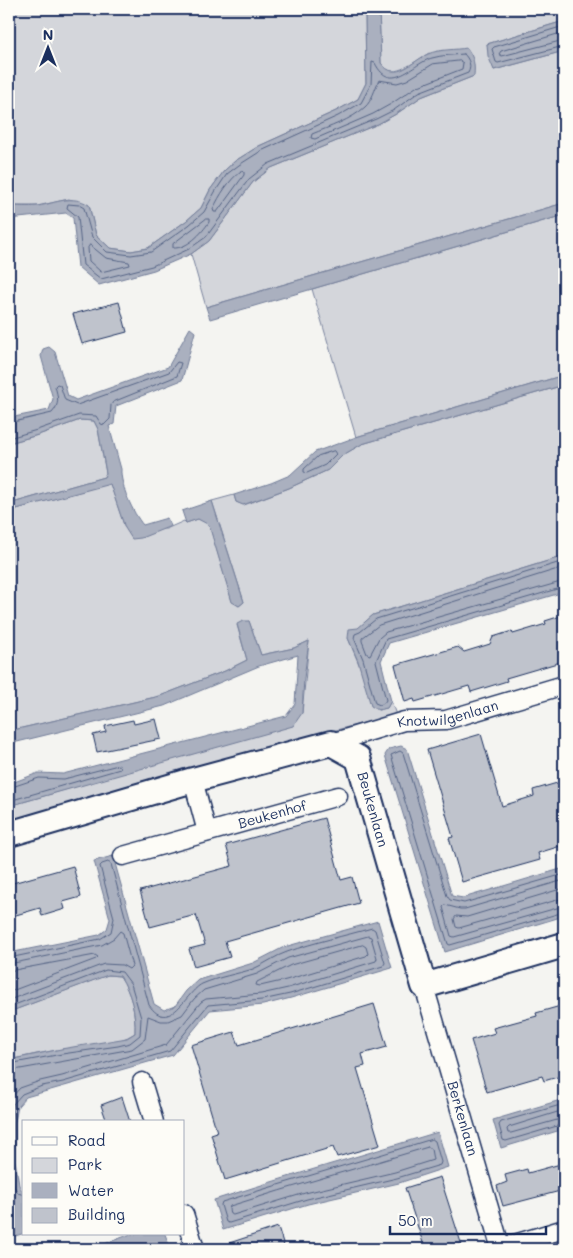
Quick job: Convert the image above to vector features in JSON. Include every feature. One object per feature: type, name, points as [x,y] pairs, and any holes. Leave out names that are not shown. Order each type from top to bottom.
[{"type":"street","name":"Knotwilgenlaan","points":[[331,743],[404,721],[446,720],[564,684]]},
{"type":"street","points":[[9,834],[193,780],[331,743]]},
{"type":"street","name":"Beukenlaan","points":[[331,743],[358,758],[424,986]]},
{"type":"street","points":[[193,780],[208,832]]},
{"type":"street","name":"Beukenhof","points":[[123,856],[338,796]]},
{"type":"street","points":[[424,986],[564,945]]},
{"type":"street","name":"Berkenlaan","points":[[424,986],[501,1249]]},
{"type":"street","points":[[142,1082],[153,1120]]},
{"type":"street","points":[[185,1217],[195,1249]]},
{"type":"street","points":[[501,1249],[564,1229]]},
{"type":"green space","points":[[9,9],[365,9],[366,83],[358,99],[259,146],[235,161],[224,171],[210,190],[201,208],[148,248],[131,251],[110,248],[96,235],[89,205],[69,199],[37,206],[9,206]]},
{"type":"green space","points":[[379,9],[564,9],[564,21],[487,44],[494,70],[564,51],[564,203],[206,307],[191,254],[209,241],[253,182],[271,168],[378,124],[421,97],[474,76],[429,53],[414,63],[396,71],[385,69],[381,63]]},
{"type":"green space","points":[[564,215],[564,375],[356,437],[312,289]]},
{"type":"green space","points":[[564,385],[564,556],[373,615],[348,638],[378,710],[387,708],[391,701],[396,715],[328,732],[9,821],[9,806],[68,789],[302,713],[309,641],[294,648],[261,655],[249,621],[237,625],[247,660],[225,671],[160,696],[9,731],[9,511],[110,483],[125,528],[166,529],[184,521],[186,523],[198,519],[209,524],[232,601],[239,606],[244,602],[212,501],[234,495],[236,502],[244,505],[289,488],[328,470],[343,455],[362,444]]},
{"type":"green space","points":[[80,420],[94,421],[98,429],[106,473],[104,477],[9,504],[9,443]]},
{"type":"green space","points":[[107,975],[120,976],[127,989],[134,1011],[135,1033],[110,1043],[63,1049],[9,1060],[9,1012]]},
{"type":"water","points":[[365,9],[379,9],[381,63],[387,69],[398,71],[404,69],[432,52],[467,48],[473,61],[474,76],[421,97],[378,124],[271,168],[253,182],[209,241],[191,254],[154,270],[99,285],[78,267],[73,218],[66,213],[9,219],[9,206],[38,206],[64,200],[76,200],[89,205],[96,235],[110,248],[131,251],[148,248],[201,208],[210,190],[224,171],[235,161],[259,146],[358,99],[366,83]]},
{"type":"water","points":[[564,21],[564,51],[494,70],[488,56],[487,44]]},
{"type":"water","points":[[564,203],[564,215],[210,319],[206,307]]},
{"type":"water","points":[[190,328],[195,332],[182,380],[116,406],[114,424],[109,426],[125,491],[139,520],[143,525],[167,518],[171,526],[141,538],[132,539],[125,528],[110,484],[9,511],[9,504],[104,477],[106,473],[98,429],[94,421],[80,420],[9,443],[9,418],[49,410],[53,399],[41,356],[43,349],[49,347],[55,352],[68,396],[76,400],[168,367]]},
{"type":"water","points":[[564,375],[564,385],[362,444],[343,455],[328,470],[289,488],[243,505],[236,502],[234,495],[290,475],[315,452],[356,437]]},
{"type":"water","points":[[212,501],[244,602],[239,606],[232,602],[209,525],[198,519],[186,523],[182,511]]},
{"type":"water","points":[[564,556],[564,592],[389,643],[381,661],[391,701],[387,708],[378,710],[371,706],[358,661],[348,638],[349,629],[358,628],[373,615]]},
{"type":"water","points":[[249,621],[261,655],[294,648],[309,641],[302,713],[293,726],[9,806],[9,784],[38,773],[63,774],[286,716],[295,704],[298,655],[259,666],[164,706],[9,744],[9,731],[160,696],[225,671],[247,660],[237,624]]},
{"type":"water","points":[[401,746],[407,749],[452,896],[463,898],[564,868],[564,916],[445,952],[385,755],[389,749]]},
{"type":"water","points":[[113,856],[154,1004],[164,1010],[175,1006],[186,991],[198,980],[253,963],[284,947],[378,921],[392,968],[263,1005],[210,1010],[173,1055],[26,1097],[18,1106],[15,1122],[15,1160],[19,1185],[22,1191],[22,1234],[15,1236],[9,1227],[9,1060],[127,1038],[135,1033],[134,1011],[130,996],[120,976],[108,975],[9,1012],[9,953],[99,935],[107,929],[110,919],[94,861]]},
{"type":"water","points":[[564,1099],[564,1129],[501,1148],[493,1120]]},
{"type":"water","points":[[438,1132],[448,1167],[399,1183],[308,1204],[223,1230],[214,1200]]},
{"type":"water","points":[[126,1236],[166,1236],[170,1248],[166,1249],[91,1249]]},
{"type":"building","points":[[119,302],[127,332],[82,344],[73,314]]},
{"type":"building","points":[[564,615],[564,661],[506,678],[507,681],[471,692],[469,686],[415,702],[414,699],[405,702],[395,665],[458,647],[464,652],[490,644],[493,637],[512,631],[513,634],[546,624],[545,621]]},
{"type":"building","points":[[156,719],[161,739],[97,752],[93,735],[106,732],[105,726],[133,720],[134,724]]},
{"type":"building","points":[[481,734],[502,806],[534,796],[533,790],[564,781],[564,845],[538,853],[540,860],[462,882],[449,838],[453,837],[427,750]]},
{"type":"building","points":[[324,818],[341,880],[352,877],[359,903],[225,941],[230,957],[194,967],[189,949],[205,945],[196,915],[150,927],[140,891],[232,866],[226,845]]},
{"type":"building","points":[[73,866],[81,897],[63,902],[65,909],[42,916],[40,908],[9,917],[9,884]]},
{"type":"building","points":[[374,1004],[387,1047],[362,1054],[365,1066],[357,1068],[380,1145],[337,1157],[333,1147],[225,1180],[211,1134],[217,1132],[191,1045],[234,1032],[239,1045]]},
{"type":"building","points":[[564,1005],[564,1075],[544,1081],[542,1076],[487,1092],[471,1040],[495,1033],[493,1028],[537,1016],[536,1013]]},
{"type":"building","points":[[122,1097],[129,1120],[106,1120],[101,1105]]},
{"type":"building","points":[[564,1163],[564,1190],[503,1206],[497,1186],[507,1182],[505,1175],[527,1169],[528,1173]]},
{"type":"building","points":[[440,1177],[463,1249],[425,1249],[405,1188]]},
{"type":"building","points":[[278,1227],[285,1249],[221,1249],[220,1246]]}]
